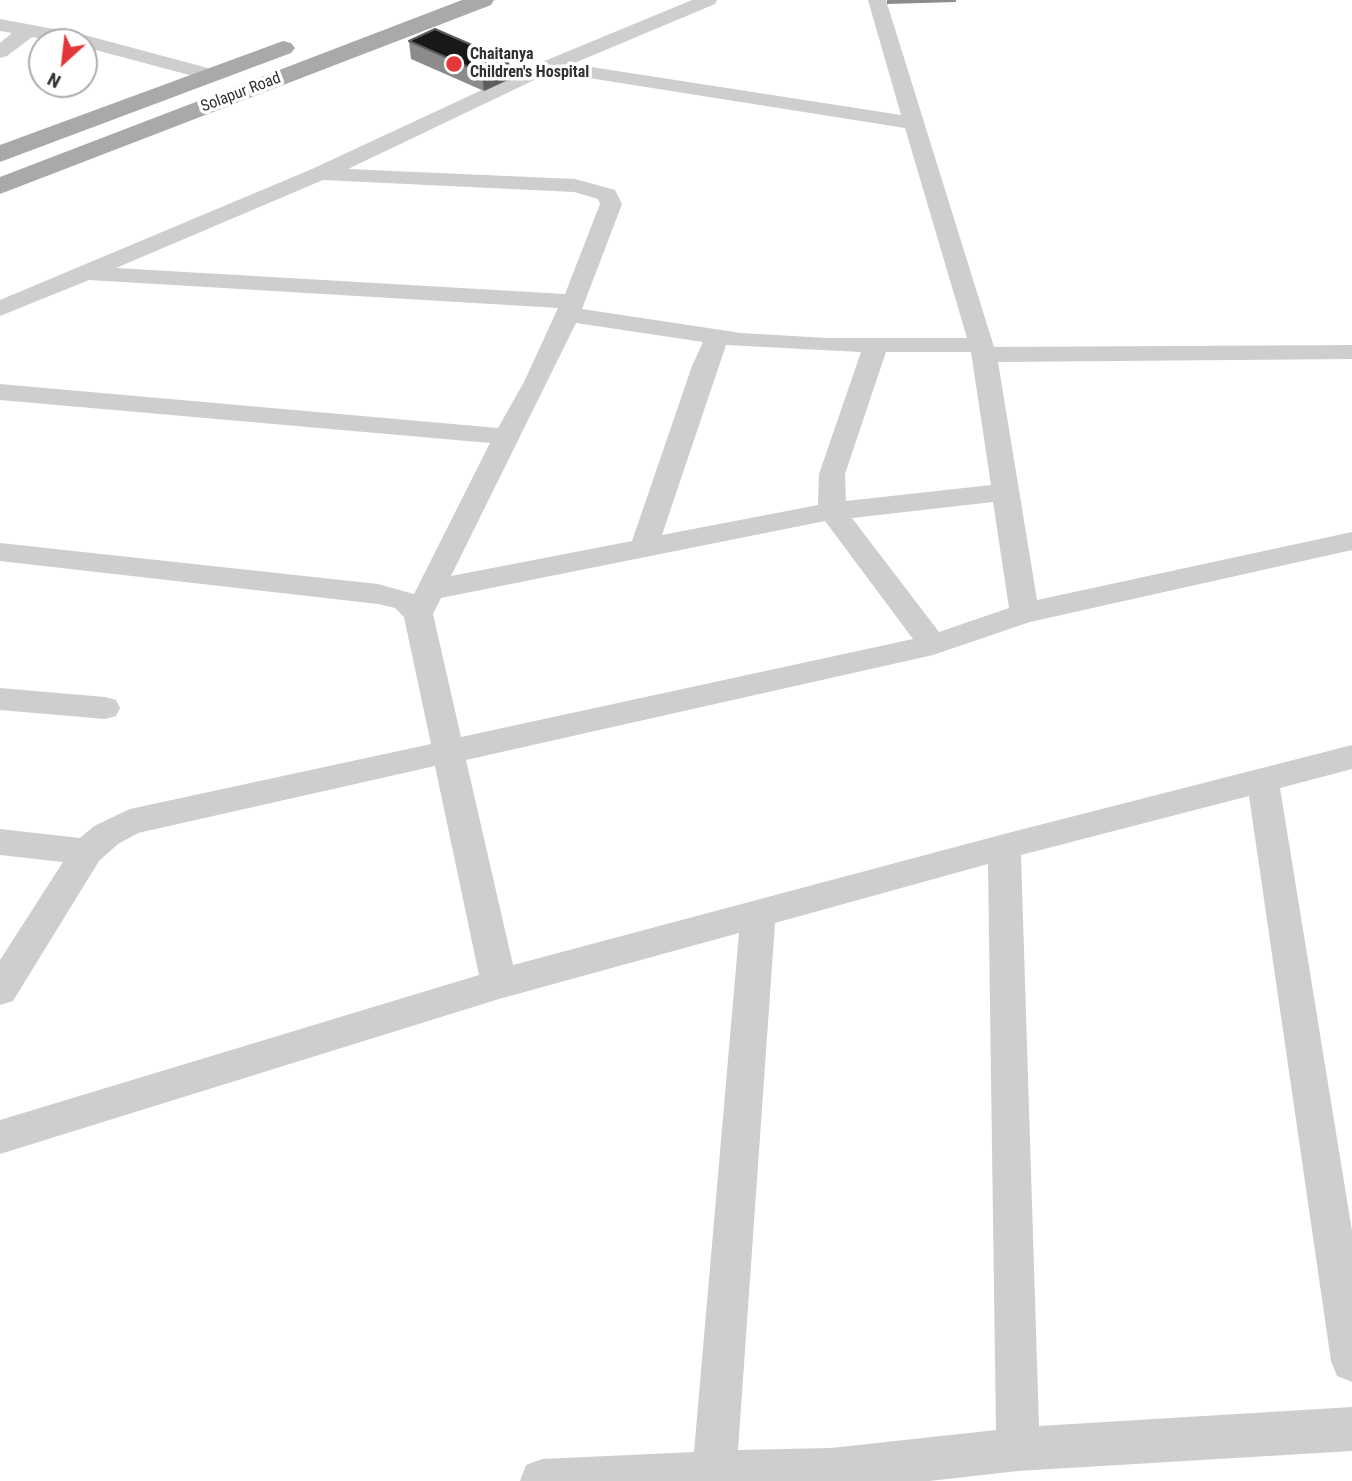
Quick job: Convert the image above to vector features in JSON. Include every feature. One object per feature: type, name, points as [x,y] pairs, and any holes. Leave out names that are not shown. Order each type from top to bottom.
[{"type":"main road","name":"Solapur Road","points":[[0,186],[483,0]]},
{"type":"main road","name":"Solapur Road","points":[[0,155],[299,42]]},
{"type":"street","points":[[0,309],[320,174],[549,66],[708,0]]},
{"type":"street","points":[[877,0],[983,350],[1024,613]]},
{"type":"street","points":[[0,25],[28,30]]},
{"type":"street","points":[[0,52],[28,30]]},
{"type":"street","points":[[98,45],[212,75]]},
{"type":"street","points":[[549,66],[913,123]]},
{"type":"street","points":[[320,174],[575,186],[607,195],[611,204],[586,275],[521,413],[506,437],[424,602],[449,752],[499,984]]},
{"type":"street","points":[[85,273],[569,308],[717,337],[828,345],[983,350],[1352,352]]},
{"type":"street","points":[[644,548],[704,366],[717,337]]},
{"type":"street","points":[[875,345],[869,371],[832,474],[832,511],[933,645]]},
{"type":"street","points":[[0,392],[506,437]]},
{"type":"street","points":[[0,552],[378,594],[405,601],[424,602],[644,548],[832,511],[1007,492]]},
{"type":"street","points":[[0,990],[87,852],[106,835],[131,822],[933,645],[1024,613],[1352,541]]},
{"type":"street","points":[[0,699],[105,708]]},
{"type":"street","points":[[0,1137],[499,984],[1004,847],[1352,757]]},
{"type":"street","points":[[1263,782],[1352,1361]]},
{"type":"street","points":[[0,842],[87,852]]},
{"type":"street","points":[[1004,847],[1018,1449]]},
{"type":"street","points":[[714,1473],[758,915]]},
{"type":"street","points":[[542,1481],[714,1473],[832,1475],[1018,1449],[1352,1429]]},
{"type":"building","points":[[435,29],[509,61],[482,73],[409,41]]},
{"type":"place","name":"Chaitanya Children's Hospital","points":[[454,64]]}]
